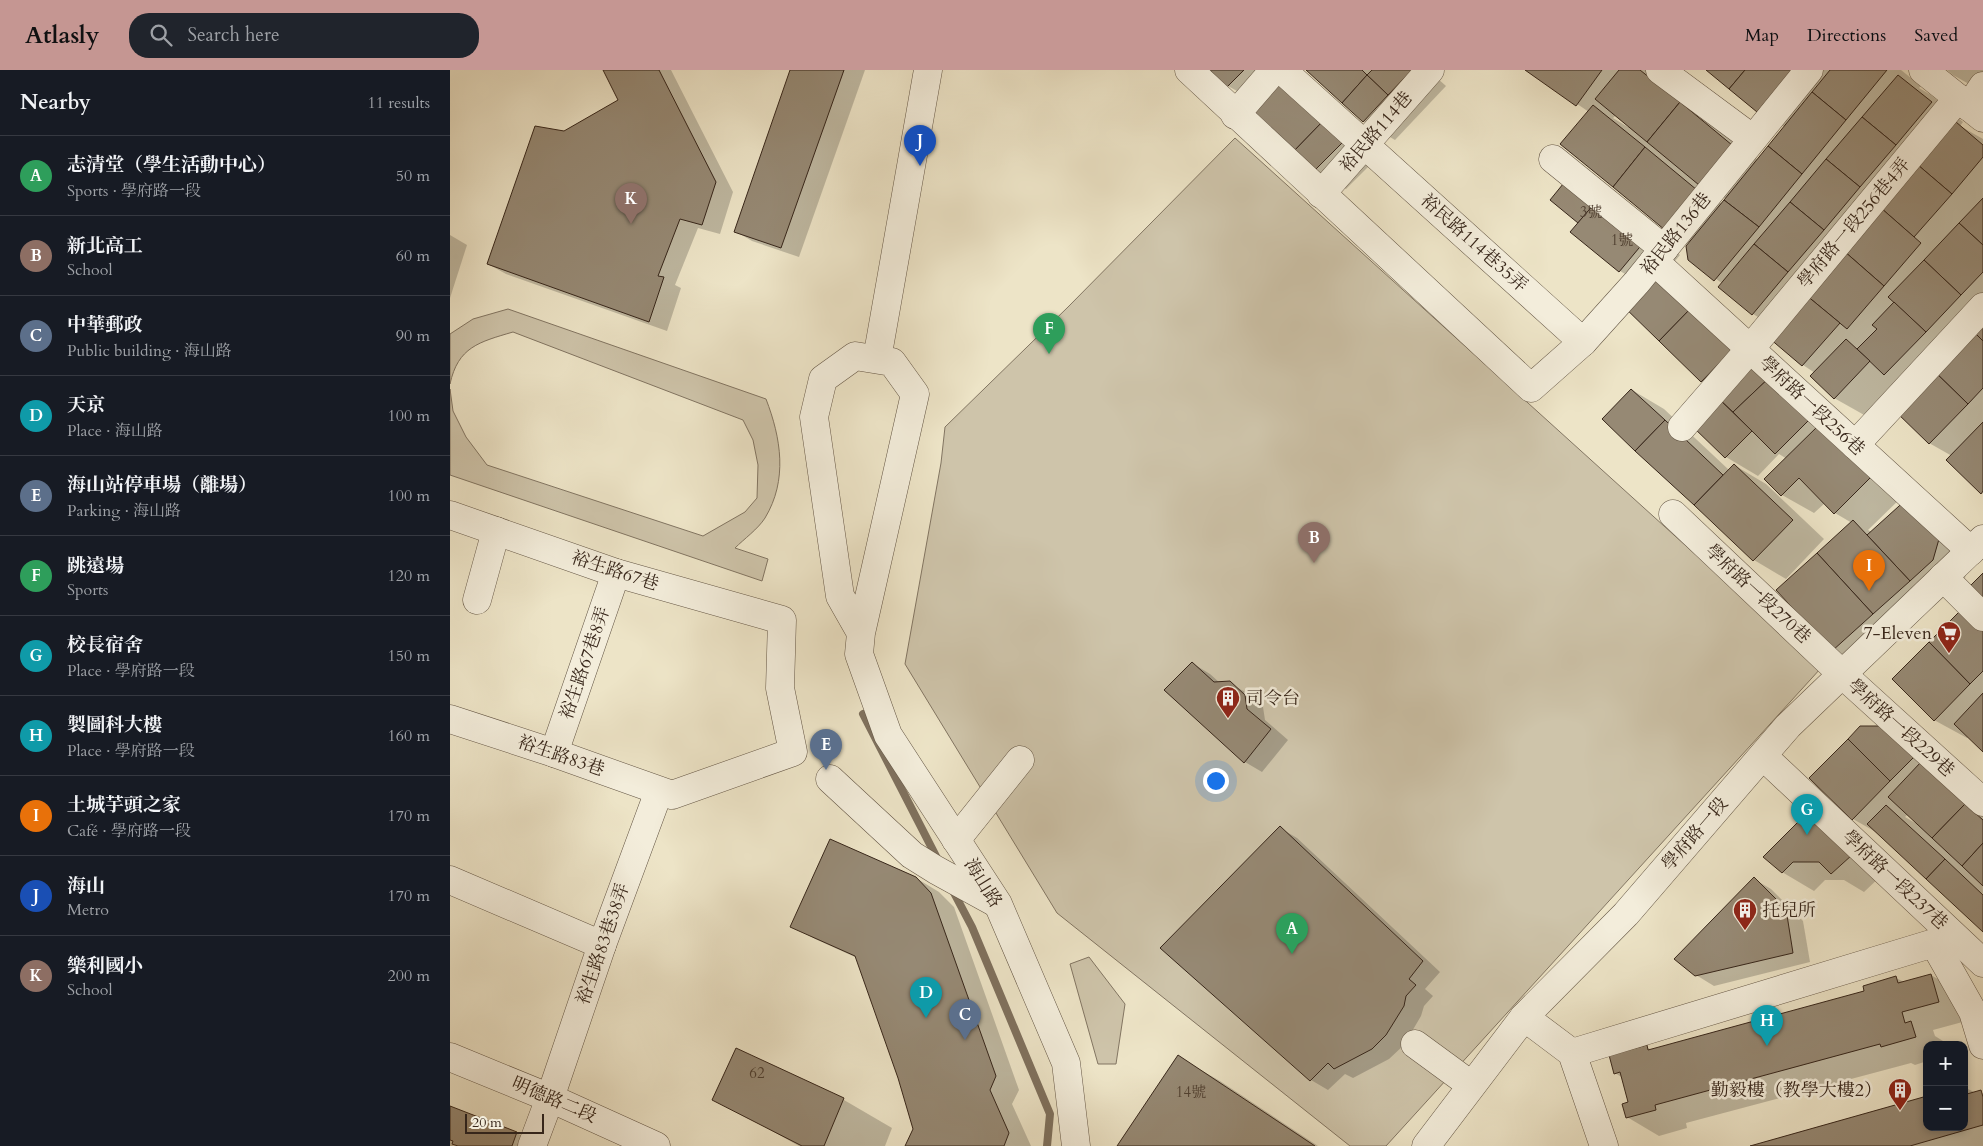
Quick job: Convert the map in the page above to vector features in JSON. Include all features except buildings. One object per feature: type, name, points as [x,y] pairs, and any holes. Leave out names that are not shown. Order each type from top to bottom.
[{"type":"street","points":[[877,360],[928,70]]},
{"type":"street","points":[[1189,70],[1321,194]]},
{"type":"street","points":[[1235,115],[1274,70]]},
{"type":"street","name":"裕民路114巷35弄","points":[[1282,70],[1583,342]]},
{"type":"street","name":"裕民路114巷","points":[[1321,194],[1430,70]]},
{"type":"street","points":[[1660,70],[1753,139]]},
{"type":"street","name":"裕民路136巷","points":[[1321,194],[1531,388],[1583,342],[1659,255],[1808,70]]},
{"type":"street","points":[[1923,70],[1973,102]]},
{"type":"street","name":"學府路一段256巷4弄","points":[[1682,427],[1973,102]]},
{"type":"street","name":"學府路一段256巷","points":[[1553,159],[1659,255],[1750,349],[1856,445],[1977,545]]},
{"type":"street","points":[[1856,445],[1983,307]]},
{"type":"street","name":"海山路","points":[[861,633],[840,596],[814,417],[823,379],[855,356],[892,362],[915,394],[861,633],[860,654],[888,735],[998,904],[1066,1063],[1076,1146]]},
{"type":"street","name":"學府路一段270巷","points":[[1673,514],[1842,674]]},
{"type":"street","name":"裕生路67巷","points":[[450,515],[616,573],[782,620],[780,688],[793,752],[665,793]]},
{"type":"street","points":[[477,600],[496,531]]},
{"type":"street","name":"學府路一段","points":[[1426,1146],[1524,1018],[1626,914],[1788,726],[1977,545]]},
{"type":"street","name":"裕生路67巷8弄","points":[[554,753],[616,573]]},
{"type":"street","points":[[1943,577],[1983,617]]},
{"type":"street","name":"學府路一段229巷","points":[[1842,674],[1983,802]]},
{"type":"street","name":"裕生路83巷","points":[[450,719],[554,753],[665,793]]},
{"type":"street","name":"學府路一段237巷","points":[[1763,756],[1980,954]]},
{"type":"street","points":[[956,840],[1020,760]]},
{"type":"street","points":[[830,779],[912,855],[998,904]]},
{"type":"street","name":"裕生路83巷38弄","points":[[532,1146],[602,945],[665,793]]},
{"type":"street","points":[[450,880],[602,945]]},
{"type":"street","points":[[1572,1053],[1934,942],[1973,1012],[1983,1045]]},
{"type":"street","points":[[1524,1018],[1572,1053],[1604,1146]]},
{"type":"street","points":[[1416,1044],[1472,1085]]},
{"type":"street","name":"明德路二段","points":[[450,1057],[550,1098],[656,1146]]},
{"type":"shaded area","points":[[1235,138],[1821,668],[1386,1146],[1350,1146],[1057,913],[905,664],[941,463],[945,427],[1068,307]]},
{"type":"shaded area","points":[[508,309],[766,399],[775,429],[780,459],[777,489],[765,518],[735,548],[768,559],[762,581],[450,475],[450,389],[453,411],[466,437],[487,465],[703,536],[745,512],[757,498],[758,465],[753,440],[743,420],[513,332],[480,343],[464,354],[458,362],[450,384],[450,334],[473,319]]},
{"type":"shaded area","points":[[1089,957],[1125,1004],[1116,1064],[1098,1064],[1070,964]]},
{"type":"waterway","points":[[863,714],[938,860]]},
{"type":"waterway","points":[[952,889],[972,927],[1050,1114],[1047,1146]]},
{"type":"place","name":"海山","points":[[920,166]]},
{"type":"place","name":"樂利國小","points":[[631,224]]},
{"type":"place","name":"跳遠場","points":[[1049,354]]},
{"type":"place","name":"新北高工","points":[[1314,563]]},
{"type":"place","name":"土城芋頭之家","points":[[1869,591]]},
{"type":"place","name":"7-Eleven","points":[[1949,654]]},
{"type":"place","name":"司令台","points":[[1228,719]]},
{"type":"place","name":"海山站停車場（離場）","points":[[826,770]]},
{"type":"place","name":"校長宿舍","points":[[1807,835]]},
{"type":"place","name":"托兒所","points":[[1745,931]]},
{"type":"place","name":"志清堂（學生活動中心）","points":[[1292,954]]},
{"type":"place","name":"天京","points":[[926,1018]]},
{"type":"place","name":"中華郵政","points":[[965,1040]]},
{"type":"place","name":"製圖科大樓","points":[[1767,1046]]},
{"type":"place","name":"勤毅樓（教學大樓2）","points":[[1900,1111]]}]
